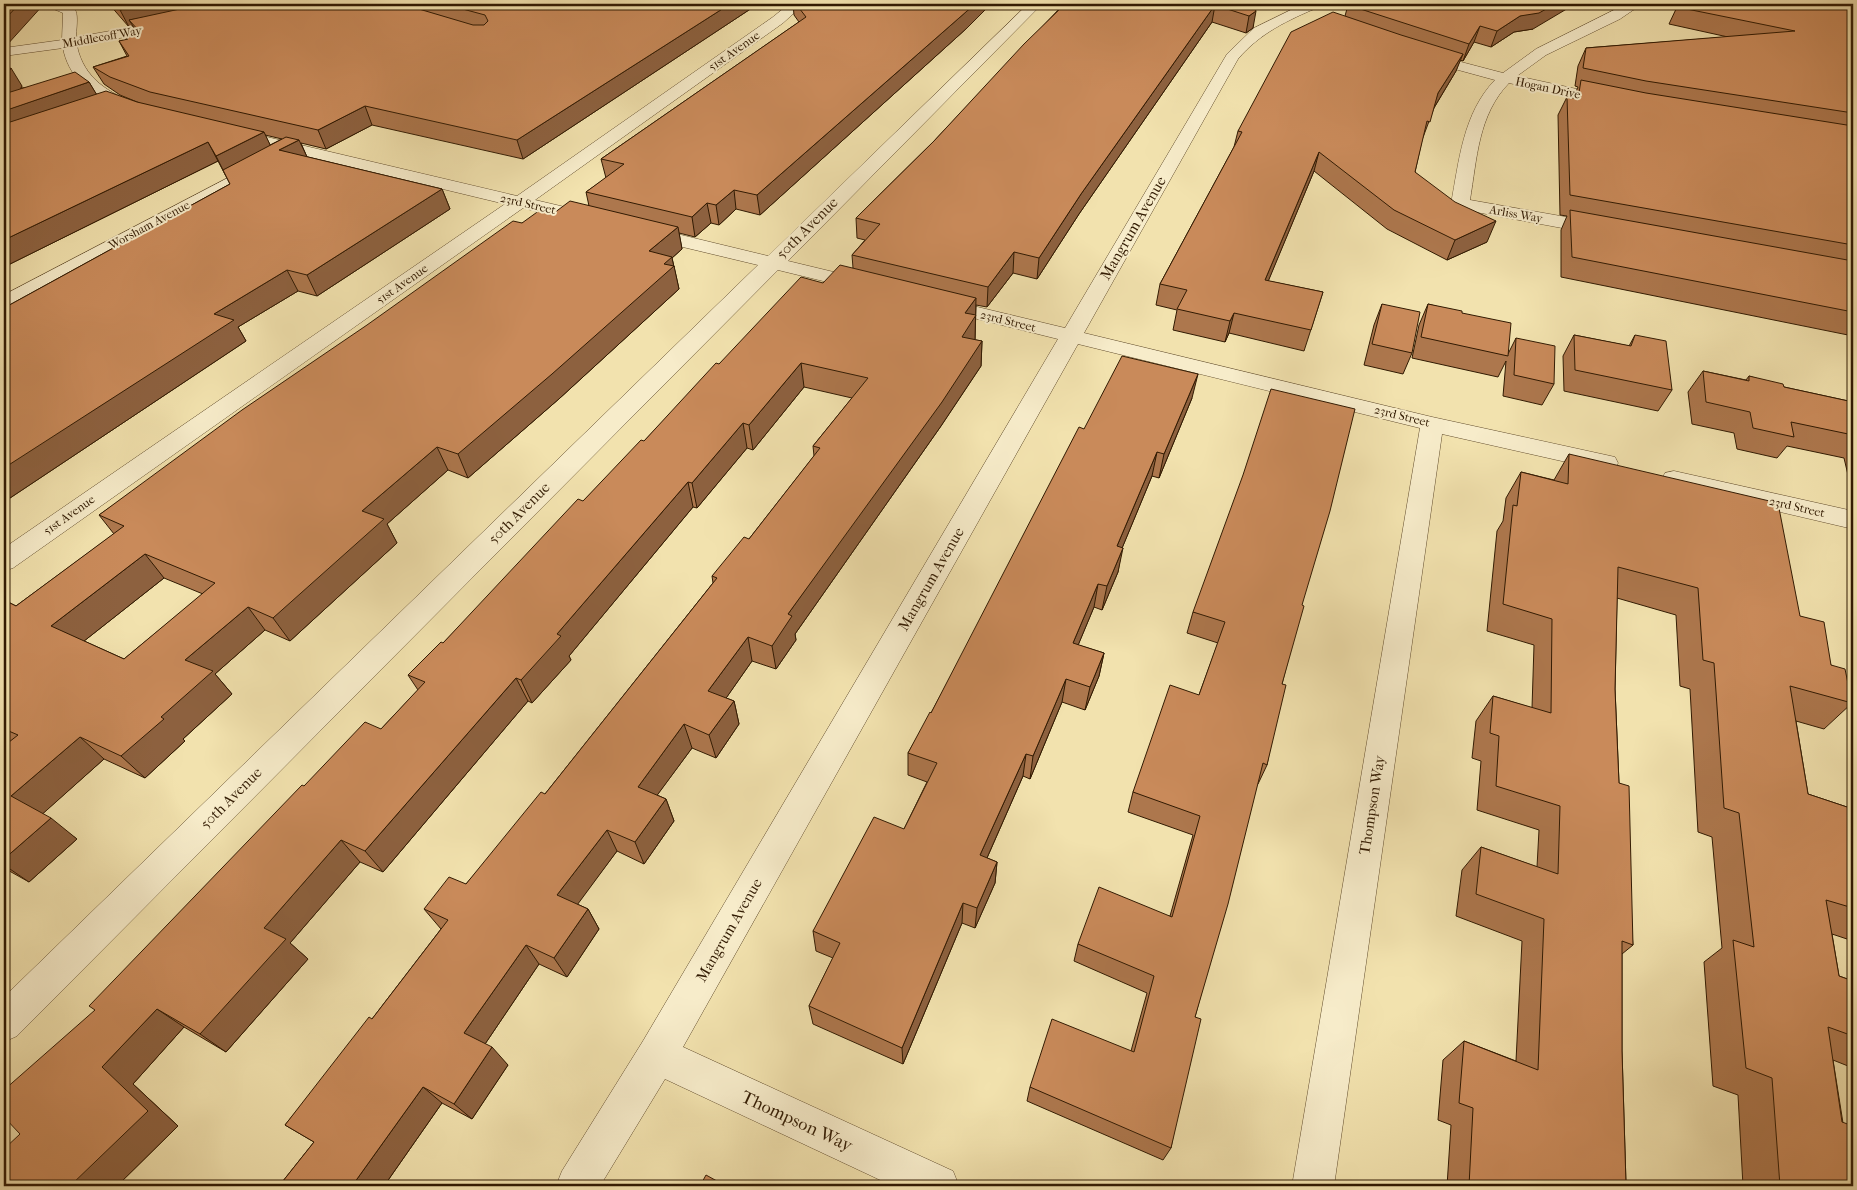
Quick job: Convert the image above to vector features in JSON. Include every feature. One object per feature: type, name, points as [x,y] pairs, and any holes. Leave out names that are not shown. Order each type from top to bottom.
[{"type":"street","points":[[54,4],[66,8],[70,12],[69,43],[74,63],[81,76],[107,105],[154,116]]},
{"type":"street","name":"51st Avenue","points":[[4,561],[520,202],[770,26],[798,4]]},
{"type":"street","name":"50th Avenue","points":[[4,1023],[1034,4]]},
{"type":"street","name":"Arliss Way","points":[[1617,233],[1460,204],[1477,121],[1489,97],[1505,78],[1527,60],[1554,44],[1601,25],[1635,4]]},
{"type":"street","name":"Mangrum Avenue","points":[[578,1186],[657,1055],[1232,57],[1240,45],[1254,33],[1302,9]]},
{"type":"street","name":"Middlecoff Way","points":[[4,52],[69,43],[187,20]]},
{"type":"street","name":"Hogan Drive","points":[[1406,51],[1505,78],[1629,104]]},
{"type":"street","name":"23rd Street","points":[[210,129],[878,289]]},
{"type":"street","name":"Worsham Avenue","points":[[4,303],[294,148]]},
{"type":"street","name":"23rd Street","points":[[917,298],[1432,424],[1624,467]]},
{"type":"street","name":"Thompson Way","points":[[1313,1186],[1432,424]]},
{"type":"street","name":"23rd Street","points":[[1652,474],[1853,520]]},
{"type":"street","name":"Thompson Way","points":[[657,1055],[938,1186]]},
{"type":"building","points":[[4,4],[19,4],[4,20]]},
{"type":"building","points":[[115,4],[150,4],[120,10]]},
{"type":"building","points":[[203,4],[402,4],[473,25],[484,25],[488,21],[485,15],[444,4],[730,4],[517,140],[365,106],[318,130],[150,92],[110,77],[93,67],[129,56],[119,41],[128,39],[124,35],[141,33],[129,20]]},
{"type":"building","points":[[796,4],[975,4],[757,195],[734,190],[716,205],[707,203],[692,217],[586,192],[624,164],[601,159],[806,17]]},
{"type":"building","points":[[1065,4],[1253,4],[1256,11],[1249,16],[1215,5],[1081,194],[1039,258],[1014,252],[988,287],[852,255],[880,224],[856,218],[934,141],[1024,44]]},
{"type":"building","points":[[1555,4],[1539,13],[1520,16],[1497,31],[1480,26],[1469,44],[1348,5]]},
{"type":"building","points":[[1680,4],[1853,4],[1853,113],[1646,81],[1583,68],[1586,48],[1795,31],[1677,7]]},
{"type":"building","points":[[1333,12],[1463,54],[1438,93],[1430,122],[1427,121],[1415,172],[1455,202],[1496,221],[1455,240],[1394,210],[1319,152],[1265,280],[1323,292],[1311,330],[1234,313],[1230,321],[1177,309],[1187,290],[1160,284],[1242,132],[1238,131],[1291,32]]},
{"type":"building","points":[[11,68],[4,80],[4,71]]},
{"type":"building","points":[[75,72],[89,82],[4,111],[4,94]]},
{"type":"building","points":[[1581,80],[1646,93],[1853,126],[1853,245],[1570,195],[1567,97],[1578,99]]},
{"type":"building","points":[[106,91],[137,102],[264,132],[216,156],[208,142],[4,240],[4,124]]},
{"type":"building","points":[[286,137],[299,140],[279,150],[442,189],[307,275],[287,270],[214,314],[234,320],[4,468],[4,308],[230,184],[223,170]]},
{"type":"building","points":[[570,201],[678,227],[649,251],[672,257],[664,264],[674,266],[458,454],[437,447],[362,511],[384,519],[273,618],[248,607],[185,660],[213,671],[161,717],[164,719],[121,756],[80,737],[11,796],[51,818],[4,859],[4,746],[18,735],[4,729],[4,600],[16,606],[124,526],[99,515],[242,410],[367,325],[513,221],[522,223],[540,210],[554,213]],"holes":[[[145,554],[215,583],[124,659],[51,626]]]},
{"type":"building","points":[[1570,210],[1853,261],[1853,312],[1572,257]]},
{"type":"building","points":[[840,265],[976,298],[965,313],[976,315],[962,337],[982,341],[942,402],[788,614],[792,616],[772,646],[748,637],[708,691],[734,701],[709,735],[684,724],[638,787],[666,799],[635,842],[607,830],[557,895],[588,909],[554,958],[526,945],[464,1033],[492,1047],[454,1104],[423,1087],[352,1186],[279,1186],[314,1142],[285,1125],[369,1017],[372,1019],[448,920],[424,909],[449,877],[466,884],[541,792],[545,794],[717,578],[712,576],[744,537],[749,539],[820,448],[813,446],[868,378],[801,363],[749,425],[743,423],[692,483],[688,482],[557,634],[561,636],[521,680],[516,678],[365,851],[341,840],[264,928],[286,939],[200,1034],[157,1009],[102,1067],[148,1111],[70,1186],[4,1186],[4,1149],[20,1134],[4,1117],[4,1090],[95,1010],[89,1006],[365,722],[381,729],[425,682],[408,675],[441,642],[443,643],[578,499],[583,501],[641,440],[644,441],[716,363],[719,364],[801,277],[823,283]]},
{"type":"building","points":[[1382,304],[1420,312],[1412,353],[1372,344]]},
{"type":"building","points":[[1428,304],[1511,323],[1508,356],[1421,337]]},
{"type":"building","points":[[1574,335],[1631,346],[1635,335],[1666,341],[1672,390],[1575,370]]},
{"type":"building","points":[[1516,338],[1555,346],[1554,384],[1514,375]]},
{"type":"building","points":[[1122,356],[1198,374],[1164,454],[1157,452],[1117,546],[1123,548],[1107,586],[1098,584],[1073,643],[1104,653],[1090,687],[1066,679],[1033,756],[1026,754],[980,855],[997,862],[977,908],[963,903],[902,1048],[809,1006],[840,943],[813,931],[874,817],[904,829],[937,763],[908,753],[931,713],[1079,427],[1084,429]]},
{"type":"building","points":[[1703,371],[1749,381],[1749,376],[1783,384],[1784,387],[1853,402],[1853,435],[1791,422],[1794,437],[1753,428],[1750,412],[1706,402]]},
{"type":"building","points":[[1271,389],[1355,409],[1330,511],[1302,605],[1304,606],[1282,684],[1286,685],[1267,765],[1263,763],[1228,904],[1195,1017],[1201,1019],[1171,1148],[1030,1087],[1052,1019],[1134,1052],[1154,976],[1078,944],[1099,887],[1172,917],[1200,816],[1133,792],[1170,685],[1199,695],[1225,622],[1193,612],[1243,475]]},
{"type":"building","points":[[1569,454],[1778,503],[1800,616],[1824,622],[1831,665],[1845,669],[1852,703],[1790,686],[1808,794],[1853,809],[1853,908],[1826,900],[1839,976],[1853,981],[1853,1036],[1828,1027],[1842,1122],[1853,1126],[1853,1186],[1780,1186],[1772,1078],[1746,1068],[1733,940],[1754,947],[1739,813],[1724,808],[1714,663],[1703,660],[1698,588],[1618,567],[1615,689],[1619,783],[1629,786],[1633,945],[1622,941],[1622,1051],[1626,1184],[1631,1186],[1469,1186],[1473,1108],[1459,1103],[1464,1041],[1538,1070],[1544,919],[1476,894],[1481,847],[1558,874],[1560,806],[1496,786],[1499,736],[1490,733],[1493,696],[1551,713],[1552,619],[1503,604],[1513,505],[1517,506],[1521,472],[1568,484]]},
{"type":"building","points":[[706,1175],[726,1186],[700,1186]]}]
